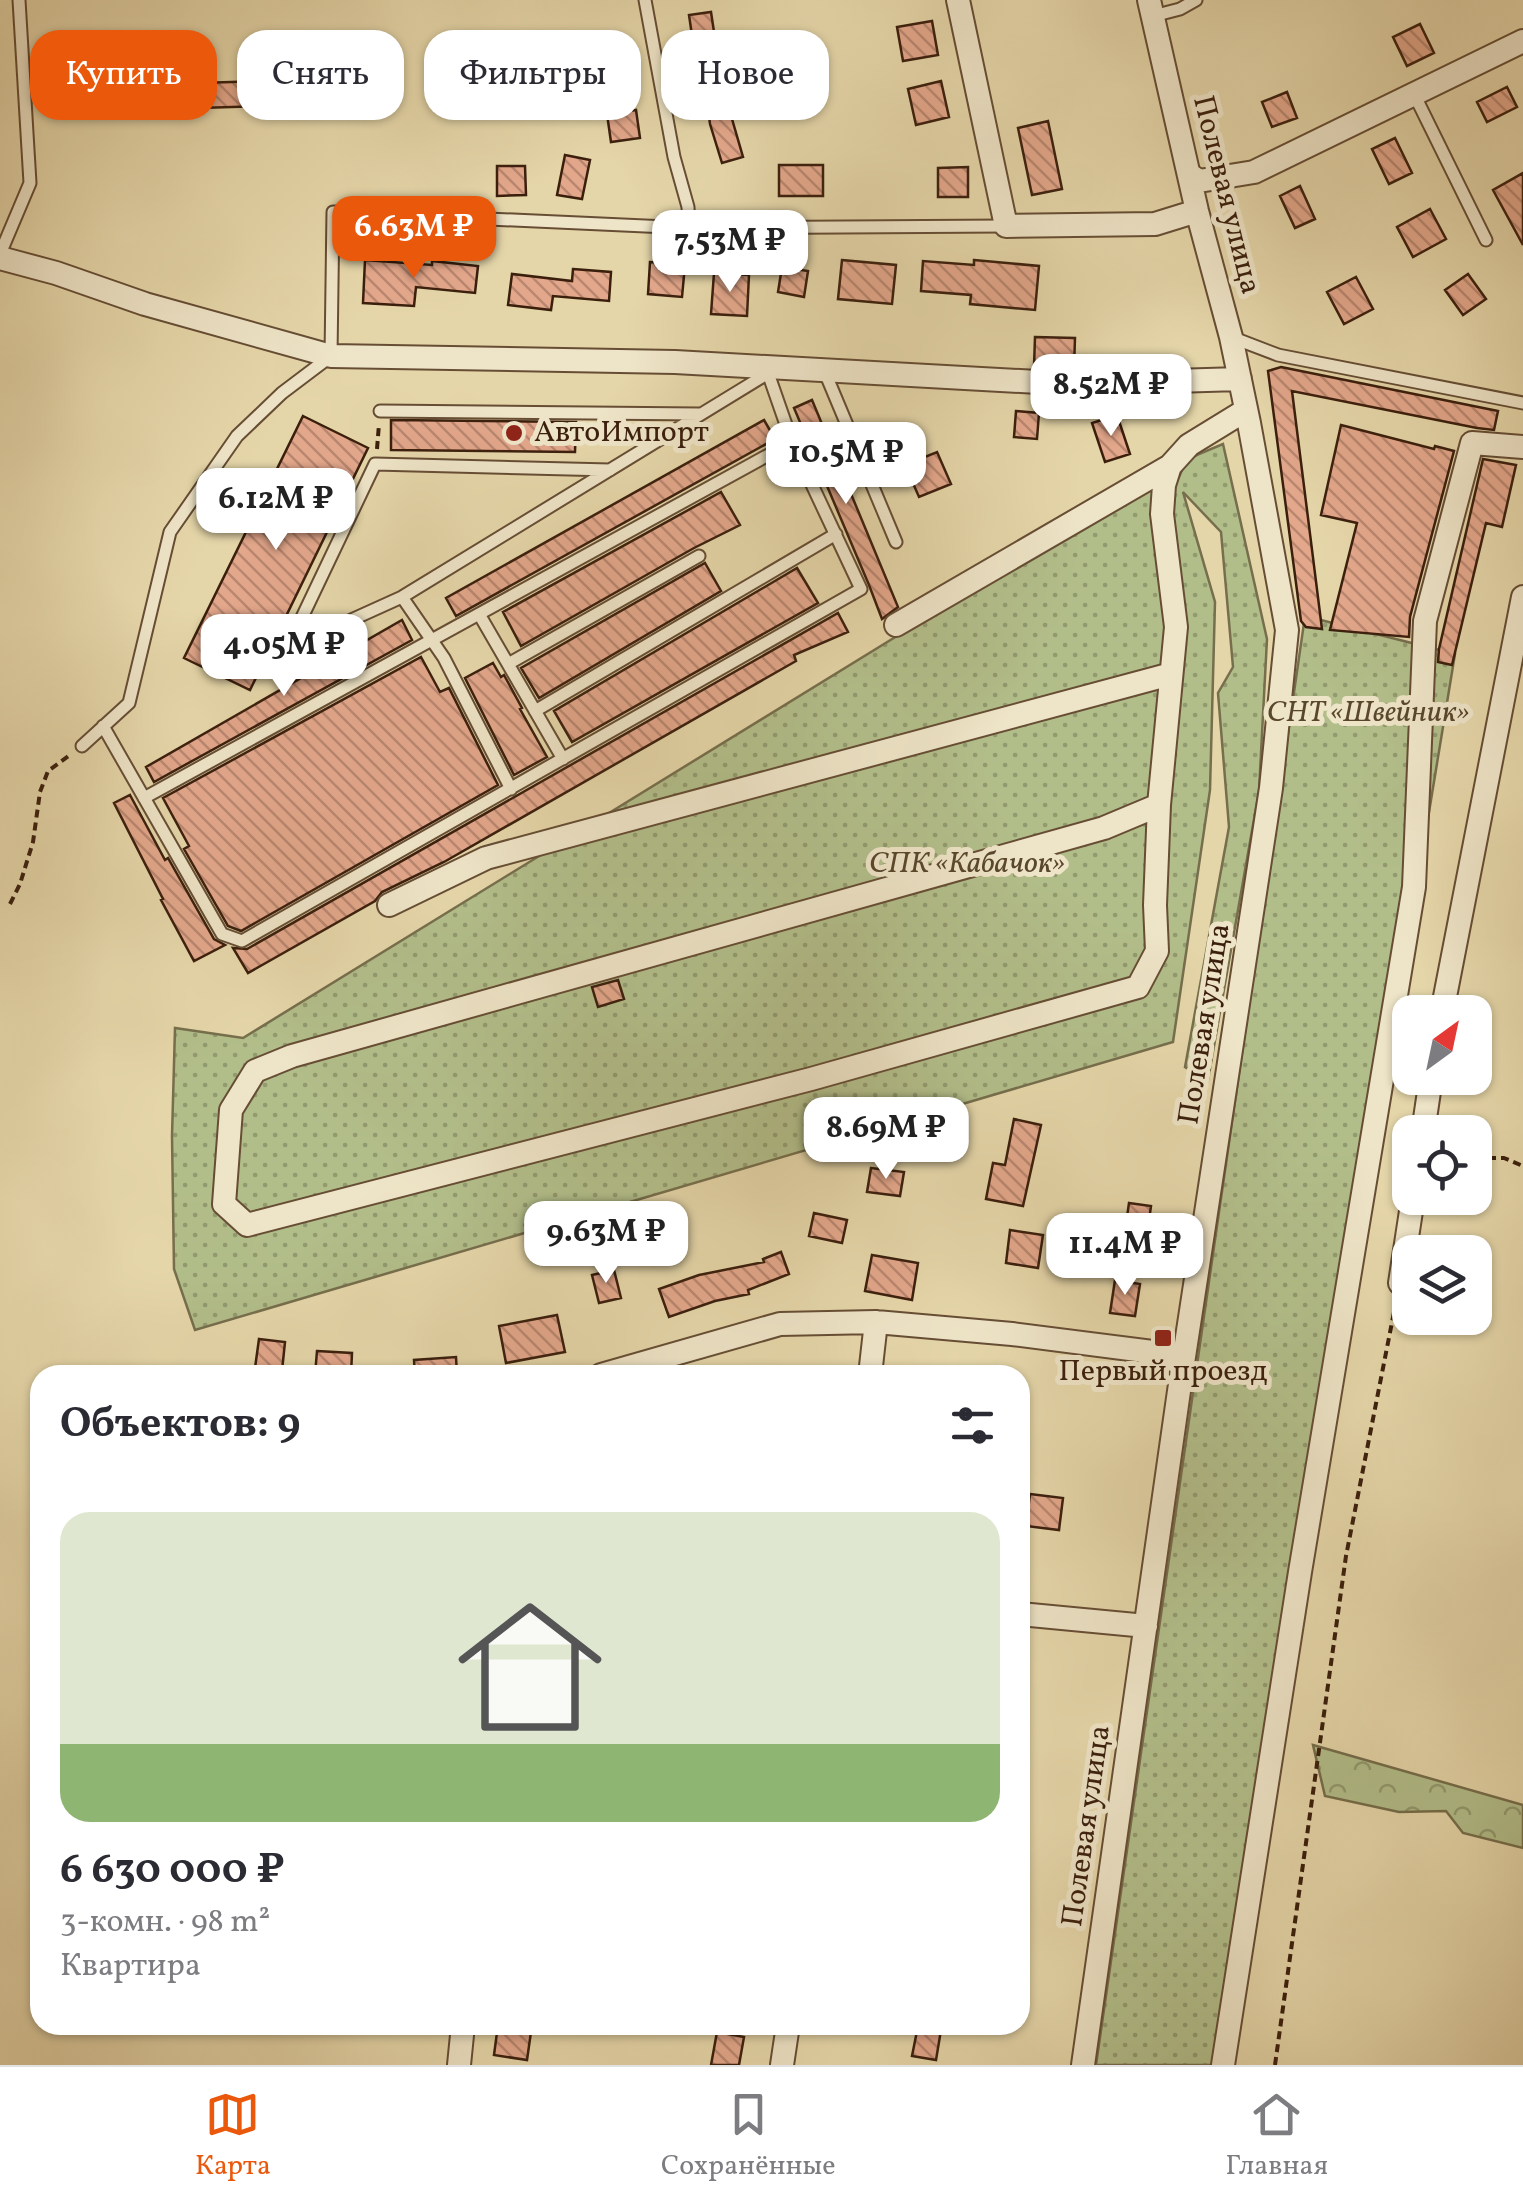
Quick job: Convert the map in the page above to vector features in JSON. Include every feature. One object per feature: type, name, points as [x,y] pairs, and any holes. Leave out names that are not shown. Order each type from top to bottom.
[{"type":"street","points":[[958,0],[1006,226],[1156,224],[1197,211]]},
{"type":"street","name":"Полевая улица","points":[[1084,2065],[1184,1356],[1271,788],[1287,630],[1240,379],[1151,8]]},
{"type":"street","points":[[1190,174],[1199,181],[1254,172],[1523,40]]},
{"type":"street","points":[[0,256],[144,304],[331,356],[657,361],[1073,384],[1240,379]]},
{"type":"street","points":[[896,625],[1170,466],[1189,445],[1246,410]]},
{"type":"street","points":[[1224,2065],[1300,1572],[1414,887],[1425,621],[1472,443],[1523,447]]},
{"type":"street","points":[[1159,805],[1104,828],[292,1056],[255,1071],[232,1110],[224,1204],[247,1224],[792,1084],[1138,987],[1157,952],[1159,805],[1176,627],[1162,514],[1170,466]]},
{"type":"street","points":[[1445,995],[1523,598]]},
{"type":"street","points":[[389,905],[486,858],[1170,674]]},
{"type":"street","points":[[636,1365],[780,1324],[876,1322],[1184,1356]]},
{"type":"street","points":[[871,1365],[876,1322]]},
{"type":"street","points":[[1030,1615],[1146,1626]]},
{"type":"street","points":[[459,2065],[462,2035]]},
{"type":"street","points":[[782,2065],[786,2035]]},
{"type":"lane","points":[[0,256],[30,183],[19,0]]},
{"type":"lane","points":[[645,0],[689,228]]},
{"type":"lane","points":[[1151,8],[1180,9],[1196,0]]},
{"type":"lane","points":[[1414,94],[1486,240]]},
{"type":"lane","points":[[82,746],[128,703],[170,532],[237,436],[282,393],[331,356],[333,212],[689,228],[1006,226]]},
{"type":"lane","points":[[1230,337],[1278,356],[1523,403]]},
{"type":"lane","points":[[103,726],[222,934],[242,941],[861,589],[792,442],[773,370],[702,414],[402,597],[287,649],[376,464],[610,470]]},
{"type":"lane","points":[[824,370],[896,542]]},
{"type":"lane","points":[[380,411],[702,414]]},
{"type":"lane","points":[[144,798],[792,442]]},
{"type":"lane","points":[[535,710],[836,534]]},
{"type":"lane","points":[[508,664],[699,556]]},
{"type":"lane","points":[[402,597],[444,658],[511,789]]},
{"type":"lane","points":[[479,614],[563,759]]},
{"type":"path","points":[[376,464],[380,411]]},
{"type":"path","points":[[10,904],[20,884],[48,772],[82,746]]},
{"type":"path","points":[[1492,1157],[1523,1166]]},
{"type":"path","points":[[1275,2065],[1346,1556],[1392,1323]]},
{"type":"green space","name":"СПК «Кабачок»","points":[[1223,444],[1267,639],[1259,791],[1208,1080],[1185,1067],[1229,827],[1218,693],[1233,667],[1221,532],[1183,492],[1215,602],[1210,790],[1173,1042],[195,1330],[174,1269],[175,1028],[243,1038],[910,628],[1170,455],[1178,479],[1187,459]]},
{"type":"green space","name":"СНТ «Швейник»","points":[[1305,616],[1455,654],[1399,995],[1392,995],[1392,1037],[1223,2065],[1096,2065]]},
{"type":"green space","points":[[1313,1745],[1523,1805],[1523,1848],[1463,1833],[1446,1811],[1399,1812],[1325,1796]]},
{"type":"building","points":[[711,12],[714,30],[691,30],[689,15]]},
{"type":"building","points":[[932,21],[938,55],[903,61],[897,27]]},
{"type":"building","points":[[1420,24],[1434,53],[1407,66],[1393,37]]},
{"type":"building","points":[[941,81],[949,117],[916,125],[908,89]]},
{"type":"building","points":[[217,82],[237,82],[237,107],[217,107]]},
{"type":"building","points":[[1507,87],[1517,107],[1487,122],[1477,102]]},
{"type":"building","points":[[1287,92],[1297,118],[1272,127],[1262,102]]},
{"type":"building","points":[[608,120],[637,120],[640,138],[611,142]]},
{"type":"building","points":[[709,120],[732,120],[743,157],[722,163]]},
{"type":"building","points":[[1048,121],[1062,189],[1032,195],[1018,128]]},
{"type":"building","points":[[1395,138],[1412,173],[1389,184],[1372,149]]},
{"type":"building","points":[[565,155],[590,160],[582,199],[557,195]]},
{"type":"building","points":[[779,165],[823,165],[823,196],[779,196]]},
{"type":"building","points":[[497,166],[525,166],[526,195],[497,196]]},
{"type":"building","points":[[968,167],[968,197],[938,197],[938,168]]},
{"type":"building","points":[[1523,173],[1523,245],[1493,190]]},
{"type":"building","points":[[1300,186],[1315,219],[1295,228],[1280,196]]},
{"type":"building","points":[[1430,209],[1446,239],[1413,257],[1397,227]]},
{"type":"building","points":[[365,260],[478,266],[475,293],[416,287],[414,306],[363,303]]},
{"type":"building","points":[[842,260],[896,265],[892,304],[838,299]]},
{"type":"building","points":[[974,260],[1039,266],[1035,310],[970,304],[971,295],[921,291],[923,261],[974,265]]},
{"type":"building","points":[[650,262],[685,265],[682,297],[648,294]]},
{"type":"building","points":[[782,267],[808,271],[804,297],[778,292]]},
{"type":"building","points":[[573,269],[611,272],[609,301],[553,296],[551,310],[508,305],[512,274],[572,281]]},
{"type":"building","points":[[714,273],[749,275],[747,316],[711,314]]},
{"type":"building","points":[[1468,274],[1486,299],[1463,315],[1445,290]]},
{"type":"building","points":[[1356,277],[1373,309],[1344,324],[1327,292]]},
{"type":"building","points":[[1035,337],[1075,338],[1074,368],[1034,367]]},
{"type":"building","points":[[1281,367],[1498,411],[1494,430],[1292,391],[1322,629],[1306,627],[1301,621],[1268,371]]},
{"type":"building","points":[[812,400],[898,607],[882,619],[794,408]]},
{"type":"building","points":[[1016,411],[1039,413],[1037,439],[1014,437]]},
{"type":"building","points":[[1117,415],[1130,454],[1105,462],[1092,423]]},
{"type":"building","points":[[303,416],[368,448],[250,690],[184,658]]},
{"type":"building","points":[[391,420],[576,422],[575,452],[391,450]]},
{"type":"building","points":[[764,420],[775,439],[456,616],[446,598]]},
{"type":"building","points":[[1341,425],[1454,451],[1410,617],[1409,637],[1330,630],[1357,523],[1321,515]]},
{"type":"building","points":[[937,452],[951,484],[919,497],[905,465]]},
{"type":"building","points":[[1483,459],[1516,465],[1502,527],[1486,523],[1452,665],[1438,662],[1439,649]]},
{"type":"building","points":[[721,492],[740,525],[521,646],[503,612]]},
{"type":"building","points":[[705,563],[721,591],[539,698],[521,668]]},
{"type":"building","points":[[797,568],[818,603],[572,742],[554,711]]},
{"type":"building","points":[[838,613],[848,632],[794,655],[796,661],[444,862],[382,892],[375,901],[248,973],[233,948],[247,949]]},
{"type":"building","points":[[402,620],[412,640],[154,782],[146,767]]},
{"type":"building","points":[[421,657],[440,692],[449,688],[498,785],[241,931],[228,926],[184,849],[189,846],[163,798]]},
{"type":"building","points":[[493,663],[501,677],[504,675],[547,757],[514,775],[465,678]]},
{"type":"building","points":[[130,795],[214,939],[225,945],[194,961],[114,803]]},
{"type":"building","points":[[618,980],[624,999],[598,1007],[592,987]]},
{"type":"building","points":[[1014,1119],[1041,1125],[1023,1206],[986,1199],[993,1163],[1005,1165]]},
{"type":"building","points":[[871,1168],[904,1172],[900,1196],[867,1192]]},
{"type":"building","points":[[1129,1203],[1151,1206],[1147,1235],[1125,1231]]},
{"type":"building","points":[[814,1213],[847,1220],[842,1243],[809,1236]]},
{"type":"building","points":[[1010,1230],[1043,1235],[1038,1268],[1006,1263]]},
{"type":"building","points":[[781,1252],[789,1274],[748,1290],[749,1294],[669,1317],[659,1289],[699,1275],[764,1262],[763,1259]]},
{"type":"building","points":[[872,1255],[918,1263],[912,1300],[865,1291]]},
{"type":"building","points":[[614,1270],[621,1298],[599,1303],[592,1275]]},
{"type":"building","points":[[1115,1280],[1140,1284],[1135,1316],[1110,1313]]},
{"type":"building","points":[[557,1315],[565,1352],[506,1363],[499,1326]]},
{"type":"building","points":[[259,1339],[285,1342],[283,1365],[255,1365]]},
{"type":"building","points":[[317,1351],[352,1353],[351,1365],[316,1365]]},
{"type":"building","points":[[456,1357],[456,1365],[414,1365],[414,1360]]},
{"type":"building","points":[[1030,1494],[1063,1498],[1059,1530],[1030,1526]]},
{"type":"building","points":[[497,2035],[531,2035],[527,2060],[494,2055]]},
{"type":"building","points":[[716,2035],[744,2037],[739,2065],[711,2065]]},
{"type":"building","points":[[916,2035],[940,2035],[936,2060],[912,2056]]},
{"type":"place","name":"АвтоИмпорт","points":[[514,433]]},
{"type":"place","name":"Первый проезд","points":[[1163,1338]]}]
